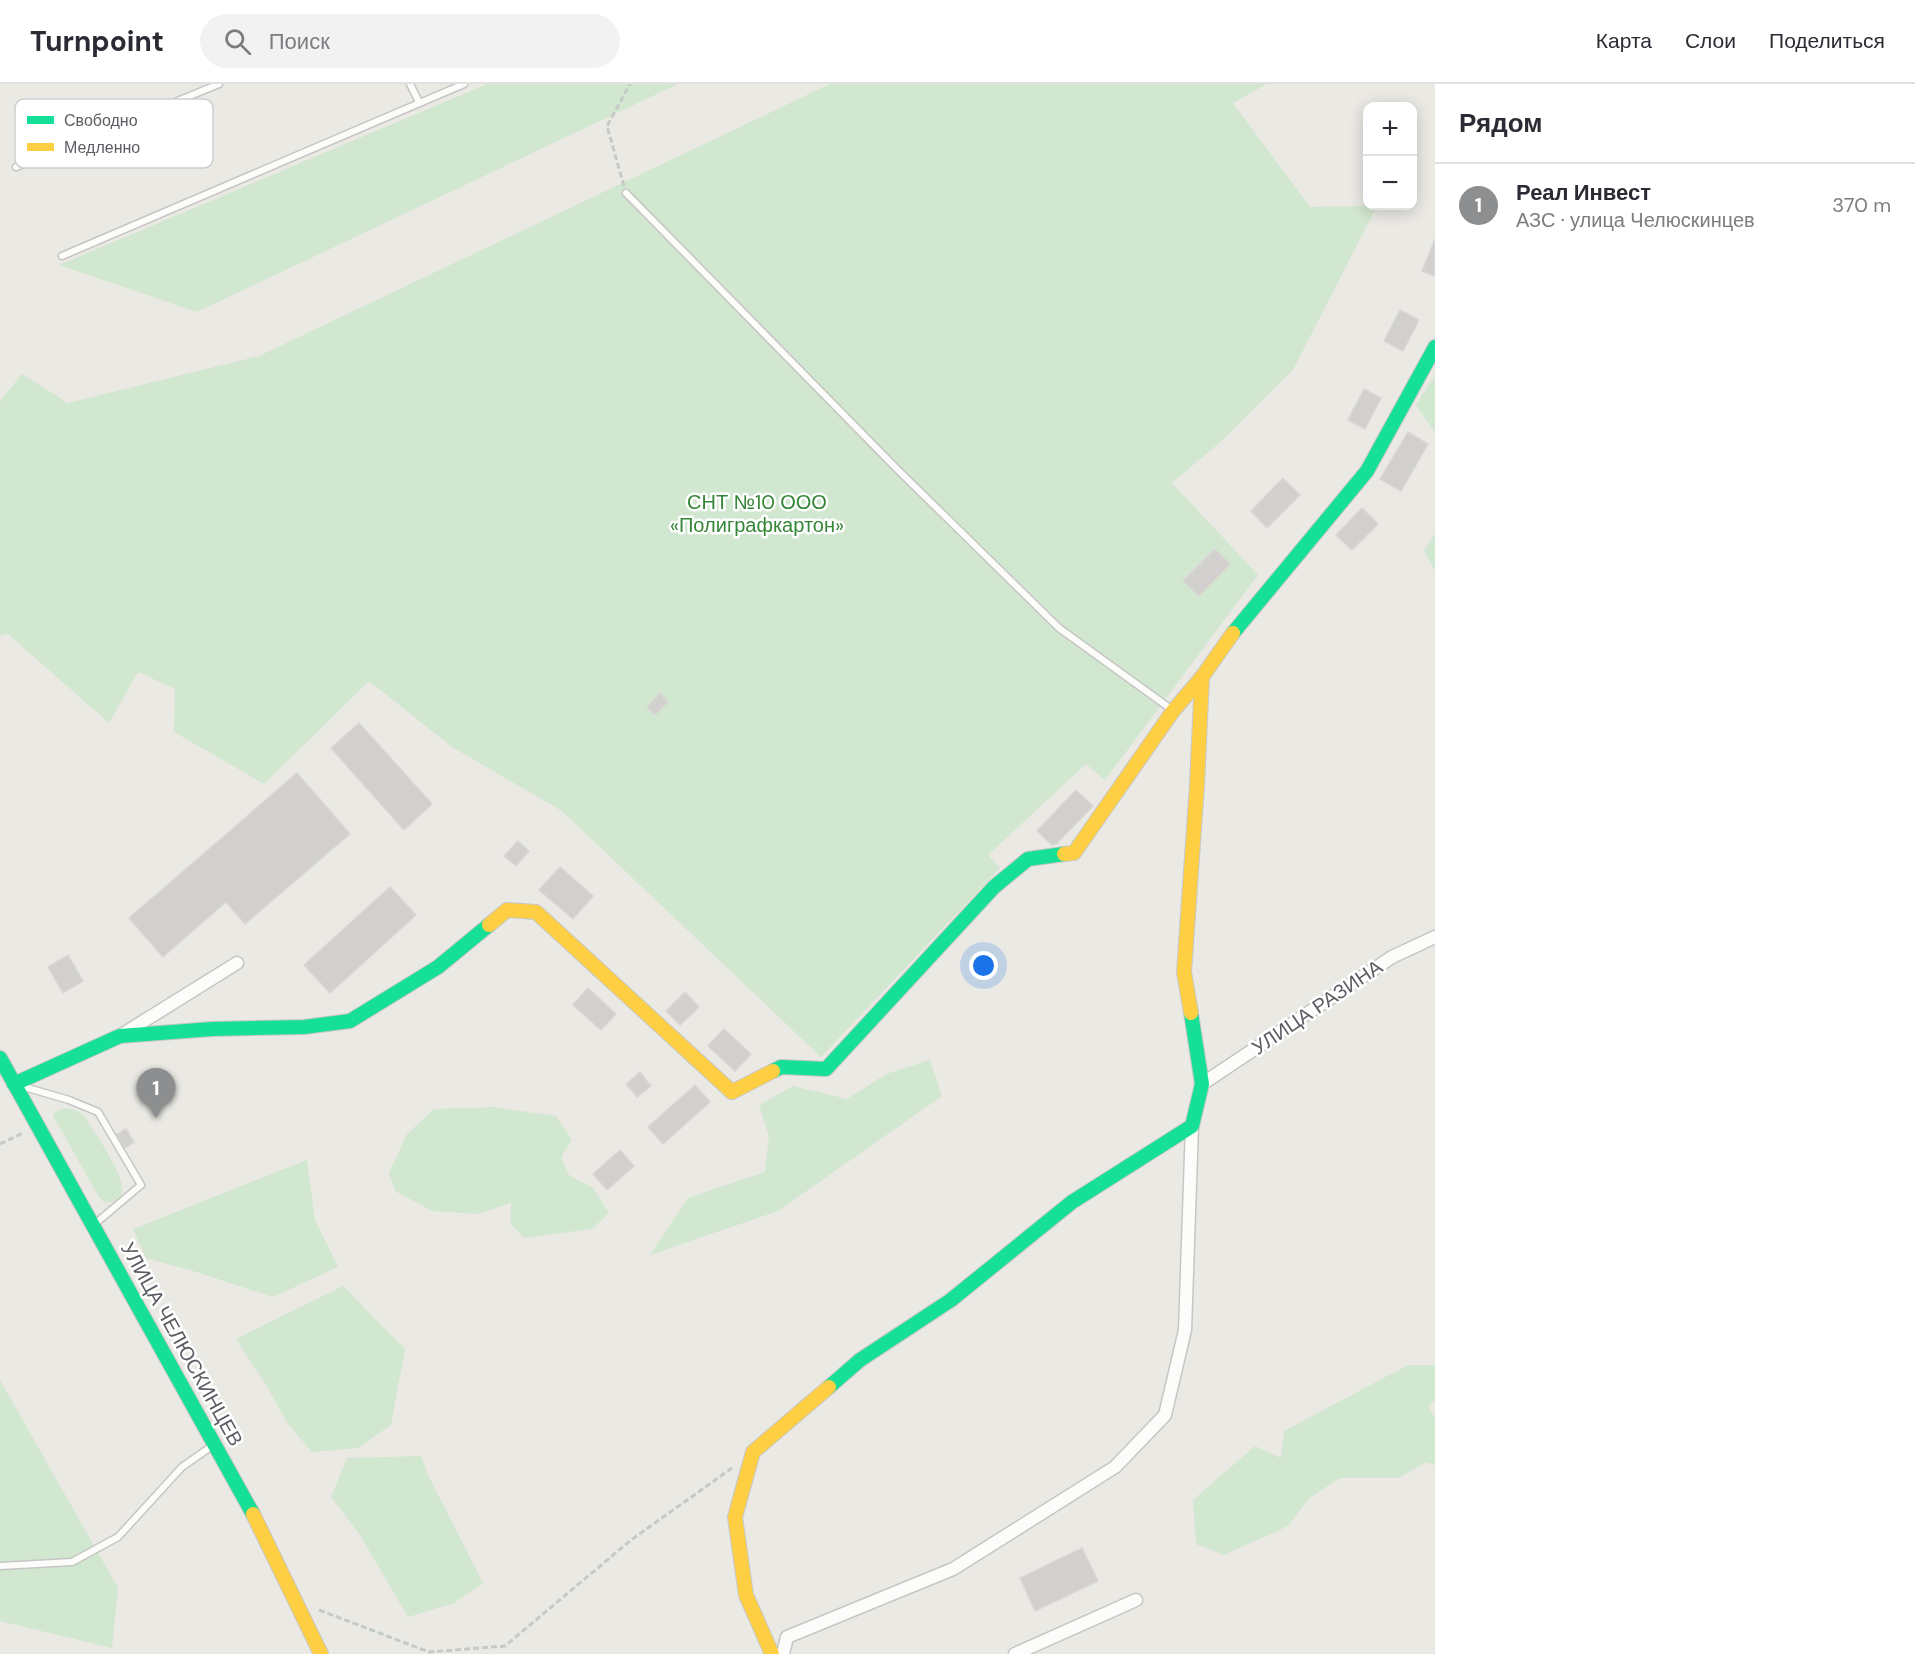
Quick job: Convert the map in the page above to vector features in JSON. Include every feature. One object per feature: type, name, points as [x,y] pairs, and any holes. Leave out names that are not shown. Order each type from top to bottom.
[{"type":"street","points":[[120,1036],[212,1029],[304,1027],[350,1021],[438,967],[507,910],[536,912],[732,1092],[781,1067],[826,1069],[994,887],[1028,860],[1074,853],[1173,711],[1202,677],[1235,629],[1366,471],[1435,347]]},
{"type":"street","points":[[783,1654],[787,1637],[953,1569],[1115,1467],[1165,1415],[1185,1330],[1192,1126],[1202,1084],[1184,972],[1202,677]]},
{"type":"street","name":"УЛИЦА РАЗИНА","points":[[1202,1084],[1392,957],[1435,937]]},
{"type":"street","points":[[14,1084],[120,1036],[237,963]]},
{"type":"street","name":"УЛИЦА ЧЕЛЮСКИНЦЕВ","points":[[0,1058],[262,1530],[321,1654]]},
{"type":"street","points":[[772,1654],[746,1595],[735,1517],[753,1452],[860,1360],[951,1300],[1072,1202],[1192,1126]]},
{"type":"street","points":[[1014,1654],[1136,1600]]},
{"type":"lane","points":[[182,99],[219,84]]},
{"type":"lane","points":[[410,84],[419,102]]},
{"type":"lane","points":[[62,256],[464,84]]},
{"type":"lane","points":[[626,193],[898,470],[1059,628],[1173,711]]},
{"type":"lane","points":[[14,1084],[69,1100],[98,1112],[141,1185],[93,1225]]},
{"type":"lane","points":[[0,1566],[72,1562],[118,1538],[182,1467],[215,1444]]},
{"type":"path","points":[[626,193],[607,126],[630,84]]},
{"type":"path","points":[[0,1144],[38,1125]]},
{"type":"path","points":[[317,1610],[429,1652],[505,1646],[631,1540],[753,1452]]},
{"type":"green space","points":[[487,84],[678,84],[197,312],[59,265]]},
{"type":"green space","name":"СНТ №10 ООО «Полиграфкартон»","points":[[830,84],[1267,84],[1233,103],[1310,207],[1363,206],[1363,210],[1375,210],[1293,370],[1225,438],[1172,483],[1258,575],[1105,780],[1086,764],[988,855],[1000,868],[821,1057],[562,811],[452,747],[369,681],[264,784],[174,732],[175,689],[138,672],[109,723],[8,634],[0,636],[0,401],[22,374],[68,403],[259,356]]},
{"type":"green space","points":[[1435,375],[1435,433],[1416,405]]},
{"type":"green space","points":[[1435,534],[1435,571],[1424,550]]},
{"type":"green space","points":[[930,1060],[942,1096],[778,1211],[650,1255],[688,1198],[765,1172],[769,1136],[759,1105],[793,1086],[847,1099],[886,1074]]},
{"type":"green space","points":[[493,1107],[556,1116],[572,1140],[561,1157],[569,1175],[593,1188],[609,1213],[592,1229],[524,1238],[511,1224],[511,1203],[478,1214],[432,1211],[395,1191],[389,1173],[407,1134],[434,1109]]},
{"type":"green space","points":[[65,1108],[78,1111],[84,1116],[115,1166],[121,1181],[122,1193],[117,1201],[104,1202],[99,1197],[53,1116],[55,1112]]},
{"type":"green space","points":[[307,1160],[315,1220],[338,1267],[273,1297],[146,1258],[133,1229]]},
{"type":"green space","points":[[343,1286],[405,1349],[391,1425],[358,1448],[312,1452],[288,1424],[236,1339]]},
{"type":"green space","points":[[1408,1365],[1435,1365],[1435,1400],[1428,1407],[1435,1418],[1435,1465],[1426,1462],[1399,1478],[1340,1478],[1309,1498],[1288,1526],[1224,1555],[1196,1544],[1193,1500],[1255,1446],[1281,1458],[1284,1431]]},
{"type":"green space","points":[[0,1380],[118,1588],[112,1648],[0,1621]]},
{"type":"green space","points":[[421,1456],[428,1475],[483,1583],[454,1603],[408,1617],[360,1535],[331,1497],[347,1458]]},
{"type":"building","points":[[1435,239],[1435,276],[1422,271]]},
{"type":"building","points":[[1400,310],[1419,320],[1403,351],[1384,341]]},
{"type":"building","points":[[1364,389],[1381,398],[1365,429],[1348,420]]},
{"type":"building","points":[[1408,432],[1428,444],[1401,491],[1380,479]]},
{"type":"building","points":[[1283,478],[1300,495],[1267,528],[1251,511]]},
{"type":"building","points":[[1362,508],[1378,524],[1352,550],[1336,535]]},
{"type":"building","points":[[1215,549],[1230,564],[1199,596],[1183,581]]},
{"type":"building","points":[[660,693],[668,702],[655,715],[647,707]]},
{"type":"building","points":[[359,723],[432,804],[404,830],[331,748]]},
{"type":"building","points":[[297,773],[350,834],[245,924],[226,902],[163,957],[129,918]]},
{"type":"building","points":[[1076,790],[1093,806],[1056,844],[1052,845],[1037,831]]},
{"type":"building","points":[[518,841],[529,851],[516,866],[504,856]]},
{"type":"building","points":[[560,867],[593,896],[573,919],[539,890]]},
{"type":"building","points":[[390,887],[416,915],[330,993],[304,965]]},
{"type":"building","points":[[68,955],[83,981],[63,993],[48,967]]},
{"type":"building","points":[[588,988],[616,1014],[601,1030],[573,1005]]},
{"type":"building","points":[[685,992],[699,1007],[680,1025],[666,1011]]},
{"type":"building","points":[[724,1029],[751,1054],[735,1071],[708,1046]]},
{"type":"building","points":[[640,1072],[651,1086],[637,1097],[626,1084]]},
{"type":"building","points":[[695,1085],[710,1102],[663,1144],[648,1127]]},
{"type":"building","points":[[126,1129],[134,1142],[125,1148],[117,1134]]},
{"type":"building","points":[[620,1150],[634,1166],[607,1190],[593,1174]]},
{"type":"building","points":[[1082,1548],[1098,1581],[1035,1611],[1020,1578]]},
{"type":"traffic: fast","points":[[1233,633],[1367,471],[1435,347]]},
{"type":"traffic: fast","points":[[773,1071],[781,1067],[826,1069],[994,887],[1028,859],[1064,854]]},
{"type":"traffic: fast","points":[[14,1084],[120,1036],[212,1029],[304,1027],[350,1021],[438,967],[489,925]]},
{"type":"traffic: fast","points":[[829,1387],[860,1360],[951,1300],[1072,1202],[1192,1126],[1202,1084],[1191,1013]]},
{"type":"traffic: fast","points":[[0,1058],[253,1514]]},
{"type":"traffic: slow","points":[[1064,854],[1074,853],[1173,711],[1202,677],[1233,633]]},
{"type":"traffic: slow","points":[[1191,1013],[1184,972],[1202,677]]},
{"type":"traffic: slow","points":[[489,925],[507,910],[536,912],[732,1092],[773,1071]]},
{"type":"traffic: slow","points":[[772,1654],[746,1595],[735,1517],[753,1452],[829,1387]]},
{"type":"traffic: slow","points":[[253,1514],[321,1654]]},
{"type":"place","name":"Реал Инвест","points":[[156,1118]]}]
